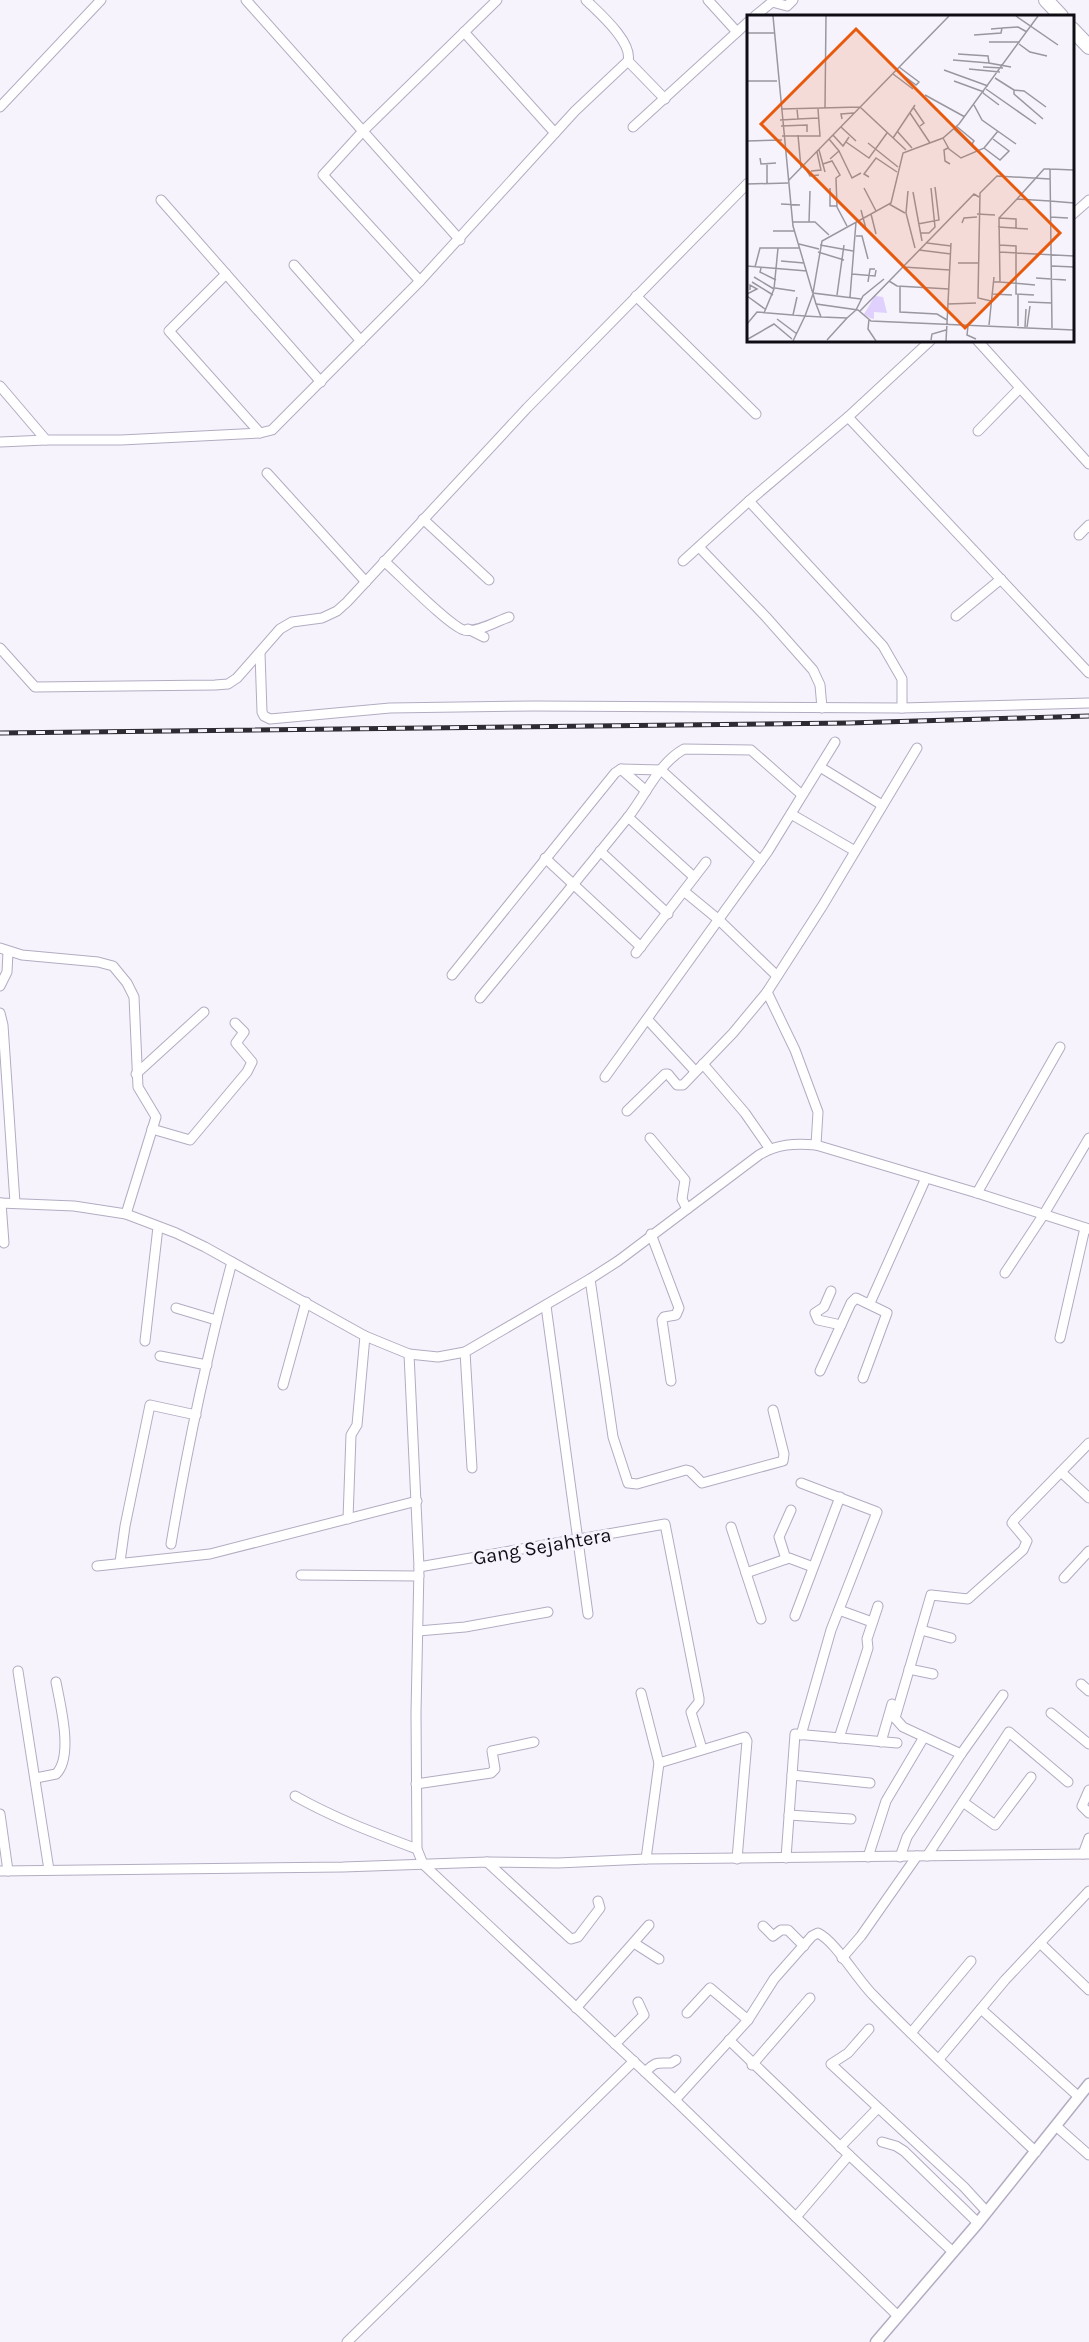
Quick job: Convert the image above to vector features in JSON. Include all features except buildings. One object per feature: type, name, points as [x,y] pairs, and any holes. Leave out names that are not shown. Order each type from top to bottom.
[{"type":"highway","points":[[1051,2],[1060,15]]},
{"type":"highway","points":[[1074,31],[1089,47]]},
{"type":"main road","points":[[876,2342],[978,2223],[1089,2084]]},
{"type":"street","points":[[0,107],[101,0]]},
{"type":"street","points":[[246,0],[460,240]]},
{"type":"street","points":[[420,281],[323,175],[364,130],[497,0]]},
{"type":"street","points":[[0,442],[260,434],[272,430],[460,240],[555,133],[628,61],[629,51],[624,42],[586,0]]},
{"type":"street","points":[[708,0],[737,32]]},
{"type":"street","points":[[756,15],[772,2],[779,2],[789,8]]},
{"type":"street","points":[[633,127],[747,23]]},
{"type":"street","points":[[464,32],[555,133]]},
{"type":"street","points":[[628,61],[664,99]]},
{"type":"street","points":[[0,648],[31,683],[41,687],[228,684],[239,676],[280,629],[292,622],[322,618],[337,611],[636,296],[747,184]]},
{"type":"street","points":[[161,200],[321,382]]},
{"type":"street","points":[[1074,213],[1089,200]]},
{"type":"street","points":[[294,265],[360,341]]},
{"type":"street","points":[[226,274],[169,331],[260,434]]},
{"type":"street","points":[[636,296],[756,414]]},
{"type":"street","points":[[683,561],[749,501],[848,417],[929,342]]},
{"type":"street","points":[[979,342],[1089,465]]},
{"type":"street","points":[[0,386],[46,440]]},
{"type":"street","points":[[978,431],[1019,389]]},
{"type":"street","points":[[848,417],[1089,673]]},
{"type":"street","points":[[267,473],[366,582]]},
{"type":"street","points":[[749,501],[883,646],[902,679],[902,708]]},
{"type":"street","points":[[423,519],[489,580]]},
{"type":"street","points":[[1079,535],[1089,525]]},
{"type":"street","points":[[699,547],[813,670],[820,685],[822,708]]},
{"type":"street","points":[[384,561],[448,620],[464,630],[472,630],[509,617]]},
{"type":"street","points":[[384,561],[443,614],[484,637]]},
{"type":"street","points":[[956,616],[1001,579]]},
{"type":"street","points":[[260,653],[263,715],[272,719],[390,708],[535,706],[902,708],[1089,703]]},
{"type":"street","points":[[605,1077],[761,861],[835,742]]},
{"type":"street","points":[[627,1112],[663,1074],[668,1074],[675,1083],[681,1086],[733,1033],[767,992],[917,748]]},
{"type":"street","points":[[480,998],[573,885],[674,755],[684,749],[748,749],[802,795]]},
{"type":"street","points":[[820,768],[882,805]]},
{"type":"street","points":[[621,769],[646,791]]},
{"type":"street","points":[[452,975],[545,858],[615,773],[621,769],[661,770],[761,861]]},
{"type":"street","points":[[791,814],[855,851]]},
{"type":"street","points":[[628,816],[694,877]]},
{"type":"street","points":[[600,851],[668,914]]},
{"type":"street","points":[[545,858],[639,950],[706,862]]},
{"type":"street","points":[[685,892],[719,920],[777,976]]},
{"type":"street","points":[[0,986],[7,972],[4,950],[98,962],[113,966],[128,983],[134,997],[138,1087],[155,1114],[153,1129],[126,1214]]},
{"type":"street","points":[[767,992],[795,1050],[818,1112],[816,1145]]},
{"type":"street","points":[[136,1074],[204,1012]]},
{"type":"street","points":[[0,1014],[3,1024],[15,1203]]},
{"type":"street","points":[[648,1020],[695,1071]]},
{"type":"street","points":[[153,1129],[190,1140],[247,1072],[252,1062],[236,1043],[244,1032],[235,1023]]},
{"type":"street","points":[[977,1193],[1060,1047]]},
{"type":"street","points":[[703,1064],[745,1113],[770,1149]]},
{"type":"street","points":[[650,1138],[685,1180],[682,1199],[687,1209]]},
{"type":"street","points":[[1005,1273],[1044,1215],[1089,1138]]},
{"type":"street","points":[[4,1242],[1,1203],[74,1206],[126,1214],[176,1233],[306,1302],[364,1336],[409,1354],[438,1357],[465,1352],[546,1306],[618,1261],[717,1184],[770,1149],[798,1143],[816,1145],[977,1193],[1087,1229],[1060,1338]]},
{"type":"street","points":[[870,1303],[926,1178]]},
{"type":"street","points":[[145,1341],[158,1227]]},
{"type":"street","points":[[651,1234],[679,1308],[676,1315],[664,1317],[662,1320],[670,1381]]},
{"type":"street","points":[[171,1544],[216,1320],[232,1262]]},
{"type":"street","points":[[590,1279],[613,1437],[628,1483],[637,1484],[686,1470],[702,1483],[783,1461],[784,1454],[773,1410]]},
{"type":"street","points":[[831,1291],[824,1307],[817,1310],[815,1316],[818,1320],[841,1325]]},
{"type":"street","points":[[820,1371],[854,1298],[870,1303],[887,1313],[863,1378]]},
{"type":"street","points":[[283,1385],[306,1302]]},
{"type":"street","points":[[546,1306],[588,1614]]},
{"type":"street","points":[[176,1308],[216,1320]]},
{"type":"street","points":[[348,1519],[351,1435],[357,1425],[364,1336]]},
{"type":"street","points":[[465,1352],[472,1468]]},
{"type":"street","points":[[409,1354],[419,1572],[417,1848],[423,1864],[675,2100],[898,2316]]},
{"type":"street","points":[[160,1356],[207,1365]]},
{"type":"street","points":[[120,1562],[125,1526],[150,1405],[196,1415]]},
{"type":"street","points":[[961,1754],[903,1727],[895,1718],[932,1594],[968,1599],[1023,1550],[1027,1541],[1012,1524],[1089,1443]]},
{"type":"street","points":[[1061,1472],[1089,1498]]},
{"type":"street","points":[[801,1483],[877,1512],[839,1610],[801,1735]]},
{"type":"street","points":[[795,1616],[840,1497]]},
{"type":"street","points":[[97,1566],[210,1554],[417,1501]]},
{"type":"street","points":[[786,1559],[779,1537],[791,1510]]},
{"type":"street","name":"Gang Sejahtera","points":[[301,1575],[419,1572],[665,1524],[699,1698],[699,1702],[691,1712],[702,1749]]},
{"type":"street","points":[[731,1527],[761,1619]]},
{"type":"street","points":[[1064,1578],[1089,1551]]},
{"type":"street","points":[[746,1573],[789,1558],[813,1567]]},
{"type":"street","points":[[839,1738],[868,1648],[867,1639],[878,1606]]},
{"type":"street","points":[[839,1610],[872,1622]]},
{"type":"street","points":[[418,1631],[465,1627],[548,1612]]},
{"type":"street","points":[[921,1630],[951,1638]]},
{"type":"street","points":[[881,1742],[907,1654]]},
{"type":"street","points":[[909,1669],[933,1674]]},
{"type":"street","points":[[18,1671],[49,1870]]},
{"type":"street","points":[[36,1779],[56,1774],[63,1761],[64,1724],[56,1682]]},
{"type":"street","points":[[641,1693],[659,1763],[646,1858]]},
{"type":"street","points":[[900,1857],[907,1837],[1003,1695]]},
{"type":"street","points":[[1051,1713],[1089,1743]]},
{"type":"street","points":[[842,1958],[963,1802],[1009,1732],[1068,1782]]},
{"type":"street","points":[[786,1858],[795,1734],[897,1743]]},
{"type":"street","points":[[659,1763],[743,1737],[747,1741],[737,1859]]},
{"type":"street","points":[[868,1857],[886,1801],[924,1737]]},
{"type":"street","points":[[416,1784],[491,1773],[495,1769],[492,1751],[534,1742]]},
{"type":"street","points":[[792,1775],[870,1783]]},
{"type":"street","points":[[963,1802],[995,1825],[1031,1777]]},
{"type":"street","points":[[1089,1790],[1082,1806],[1089,1813]]},
{"type":"street","points":[[295,1796],[358,1828],[417,1848]]},
{"type":"street","points":[[0,1814],[4,1871],[290,1868],[487,1862],[558,1863],[646,1858],[737,1859],[1086,1854],[1089,1838]]},
{"type":"street","points":[[789,1815],[851,1819]]},
{"type":"street","points":[[487,1862],[571,1939],[578,1936],[600,1908],[598,1901]]},
{"type":"street","points":[[939,2059],[1005,1980],[1089,1891]]},
{"type":"street","points":[[576,2008],[649,1925]]},
{"type":"street","points":[[763,1926],[773,1936],[787,1929],[804,1946]]},
{"type":"street","points":[[675,2100],[748,2020],[774,1979],[812,1936],[818,1934],[831,1942],[867,1989],[911,2033],[1036,2152]]},
{"type":"street","points":[[634,1943],[659,1959]]},
{"type":"street","points":[[1040,1943],[1089,1990]]},
{"type":"street","points":[[911,2033],[971,1961]]},
{"type":"street","points":[[687,2013],[710,1988],[748,2020]]},
{"type":"street","points":[[752,2065],[810,1998]]},
{"type":"street","points":[[615,2044],[644,2015],[638,2002]]},
{"type":"street","points":[[981,2009],[1079,2097]]},
{"type":"street","points":[[869,2029],[848,2053],[831,2064],[987,2212]]},
{"type":"street","points":[[729,2040],[752,2065],[953,2252]]},
{"type":"street","points":[[645,2072],[659,2062],[671,2063],[676,2060]]},
{"type":"street","points":[[346,2342],[634,2061]]},
{"type":"street","points":[[840,2147],[878,2108]]},
{"type":"street","points":[[1056,2126],[1089,2155]]},
{"type":"street","points":[[882,2142],[897,2145],[978,2223]]},
{"type":"street","points":[[796,2217],[849,2155]]},
{"type":"railway","points":[[0,733],[849,723],[1089,716]]}]
